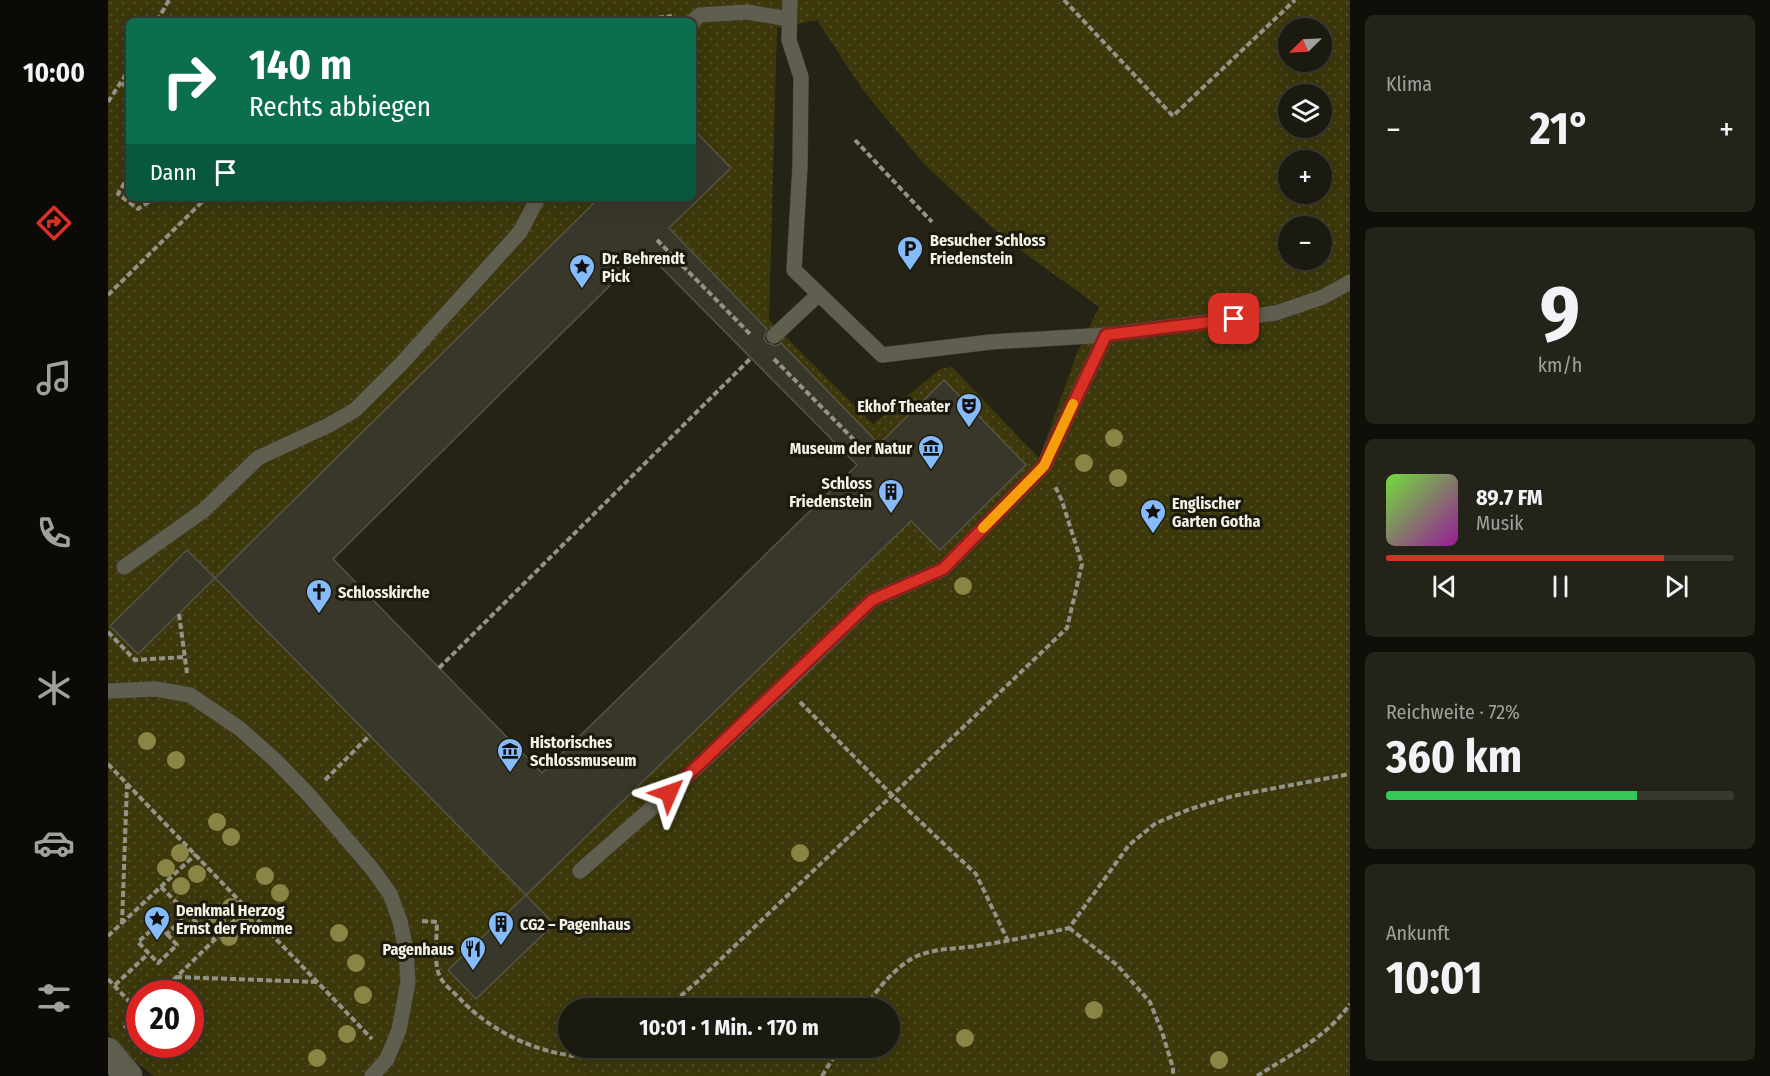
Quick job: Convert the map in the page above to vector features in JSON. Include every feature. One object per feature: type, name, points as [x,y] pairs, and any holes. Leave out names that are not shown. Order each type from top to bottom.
[{"type":"street","points":[[108,1052],[128,1076]]},
{"type":"lane","points":[[790,0],[789,40],[801,77],[800,166],[794,270],[882,355],[991,342],[1106,335],[1276,313],[1323,297],[1350,282]]},
{"type":"lane","points":[[696,18],[747,12],[789,19]]},
{"type":"lane","points":[[124,567],[203,512],[258,458],[329,425],[355,410],[401,364],[520,232],[536,201]]},
{"type":"lane","points":[[774,336],[819,294]]},
{"type":"lane","points":[[580,871],[669,793],[872,600],[943,569],[1044,466],[1106,335]]},
{"type":"lane","points":[[108,691],[156,689],[190,695],[239,729],[274,760],[309,795],[374,870],[390,894],[400,921],[406,951],[408,982],[399,1030],[387,1059],[372,1076]]},
{"type":"path","points":[[159,18],[169,0]]},
{"type":"path","points":[[1064,0],[1173,116],[1295,0]]},
{"type":"path","points":[[652,18],[696,18]]},
{"type":"path","points":[[108,102],[126,76]]},
{"type":"path","points":[[122,83],[126,86]]},
{"type":"path","points":[[855,140],[932,222]]},
{"type":"path","points":[[126,180],[118,194],[126,200]]},
{"type":"path","points":[[127,201],[138,209],[150,201]]},
{"type":"path","points":[[108,295],[204,201]]},
{"type":"path","points":[[439,668],[751,358]]},
{"type":"path","points":[[678,998],[1067,628],[1082,564],[1062,501],[1044,466]]},
{"type":"path","points":[[179,614],[190,695]]},
{"type":"path","points":[[108,632],[135,660],[185,657]]},
{"type":"path","points":[[784,686],[892,795],[976,874],[1008,941]]},
{"type":"path","points":[[309,795],[370,735]]},
{"type":"path","points":[[108,764],[374,1041]]},
{"type":"path","points":[[872,998],[901,966],[931,951],[1008,941],[1069,928],[1129,845],[1155,823],[1233,796],[1350,774]]},
{"type":"path","points":[[122,924],[128,784]]},
{"type":"path","points":[[108,936],[196,854]]},
{"type":"path","points":[[161,887],[214,940]]},
{"type":"path","points":[[173,980],[248,908]]},
{"type":"path","points":[[167,934],[188,914]]},
{"type":"path","points":[[400,921],[437,922],[438,969],[441,980],[478,1017],[500,1032],[558,1052]]},
{"type":"path","points":[[158,924],[167,934],[177,945],[158,963],[138,942],[158,924]]},
{"type":"path","points":[[1069,928],[1117,965],[1150,1002],[1162,1032],[1173,1076]]},
{"type":"path","points":[[115,986],[148,954]]},
{"type":"path","points":[[176,977],[318,982]]},
{"type":"path","points":[[108,978],[126,998]]},
{"type":"path","points":[[1257,1076],[1330,1028],[1350,1004]]},
{"type":"path","points":[[822,1076],[833,1058]]},
{"type":"shaded area","name":"Englischer Garten Gotha","points":[[108,0],[1350,0],[1350,1076],[154,1076],[132,1058],[204,1058],[204,980],[126,980],[126,1053],[108,1032]],"holes":[[[126,18],[696,18],[696,132],[730,168],[669,228],[879,444],[944,381],[1026,465],[940,550],[911,521],[526,895],[215,578],[596,201],[126,201]],[[817,20],[862,89],[924,164],[1001,236],[1099,307],[1078,351],[1039,458],[952,367],[940,369],[873,424],[769,320],[777,28]],[[188,550],[215,578],[138,654],[111,626]]]},
{"type":"building","name":"Schloss Friedenstein","points":[[696,132],[731,168],[669,228],[767,329],[764,338],[767,343],[776,346],[781,343],[879,444],[944,380],[1026,465],[940,550],[911,521],[526,895],[215,578],[596,201],[696,201]],"holes":[[[645,251],[857,465],[542,773],[333,559]]]},
{"type":"building","points":[[187,550],[215,578],[138,654],[110,626]]},
{"type":"building","name":"CG2 – Pagenhaus","points":[[526,895],[554,924],[476,999],[448,970]]},
{"type":"slow traffic","points":[[983,528],[1044,466],[1073,404]]},
{"type":"place","name":"Besucher Schloss Friedenstein","points":[[910,272]]},
{"type":"place","name":"Dr. Behrendt Pick","points":[[582,290]]},
{"type":"place","name":"Ekhof Theater","points":[[969,429]]},
{"type":"place","name":"Museum der Natur","points":[[931,471]]},
{"type":"place","name":"Schloss Friedenstein","points":[[891,515]]},
{"type":"place","name":"Englischer Garten Gotha","points":[[1153,535]]},
{"type":"place","name":"Schlosskirche","points":[[319,615]]},
{"type":"place","name":"Historisches Schlossmuseum","points":[[510,774]]},
{"type":"place","name":"Denkmal Herzog Ernst der Fromme","points":[[157,942]]},
{"type":"place","name":"CG2 – Pagenhaus","points":[[501,947]]},
{"type":"place","name":"Pagenhaus","points":[[473,972]]},
{"type":"route","points":[[669,793],[872,600],[943,569],[1044,466],[1106,335],[1234,319]]}]
